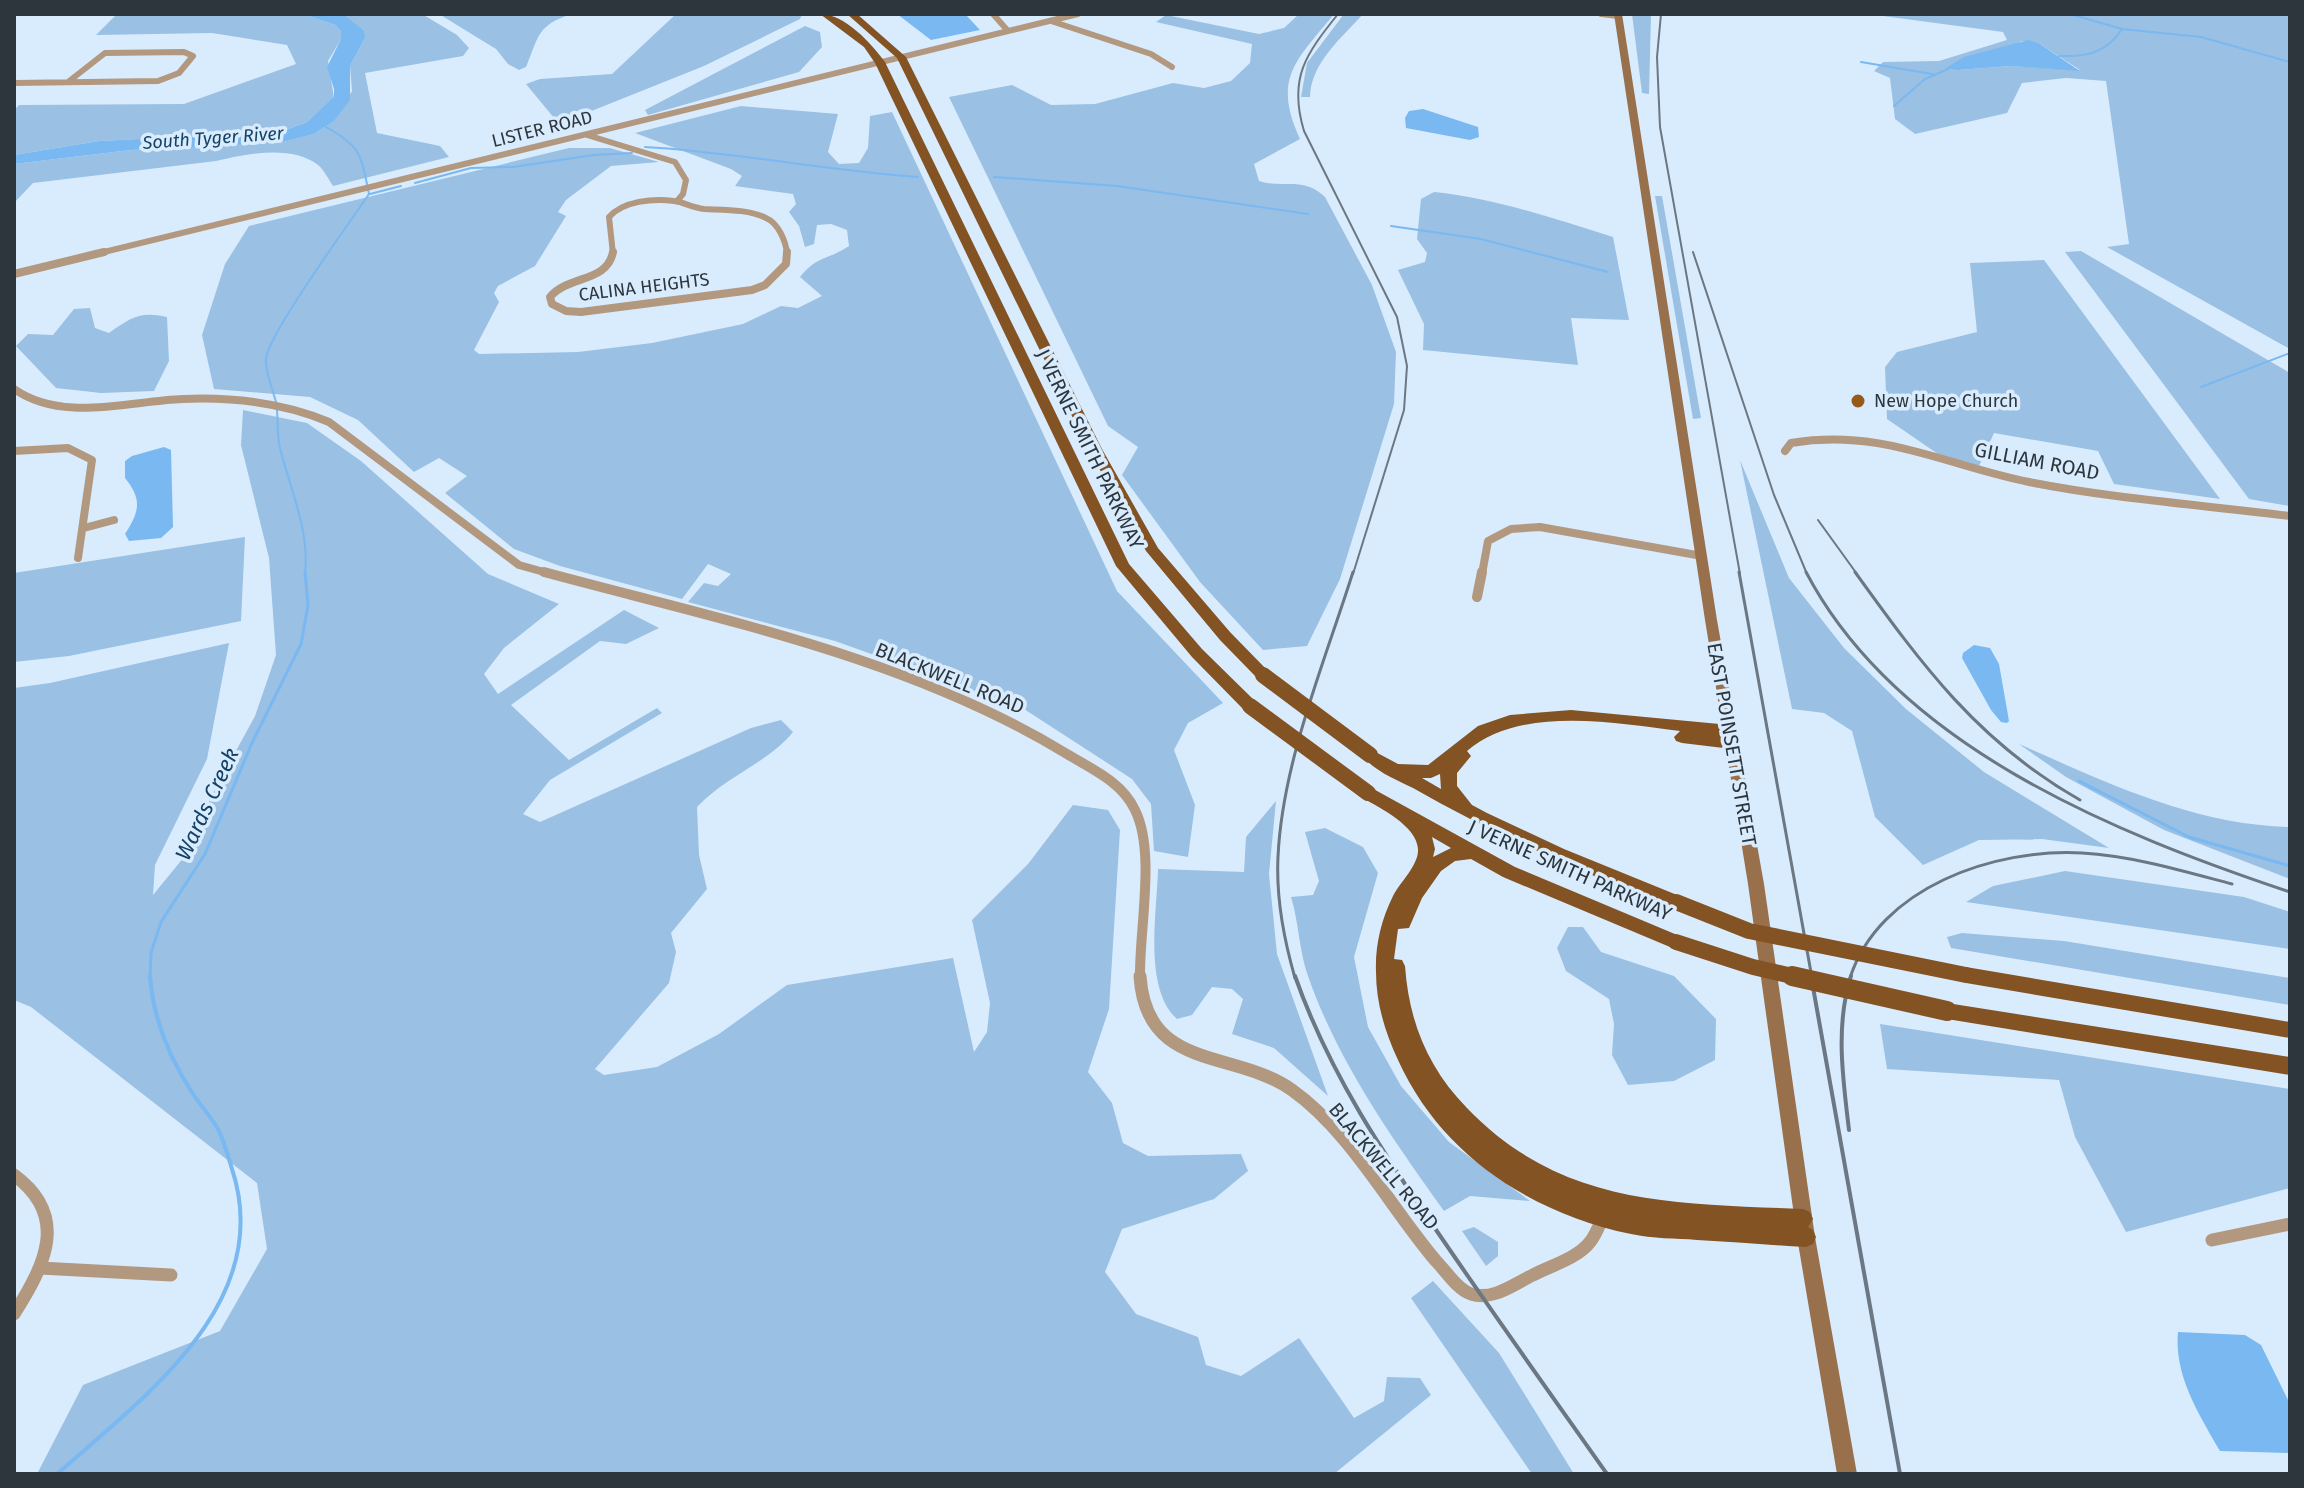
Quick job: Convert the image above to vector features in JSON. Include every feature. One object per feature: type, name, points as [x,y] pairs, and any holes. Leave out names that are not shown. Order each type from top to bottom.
[{"type":"main road","name":"J VERNE SMITH PARKWAY","points":[[825,14],[867,45],[880,62],[1123,566],[1197,653],[1250,706],[1368,793],[1407,818],[1509,872],[1676,942],[1753,967],[1947,1011],[2290,1066]]},
{"type":"main road","name":"J VERNE SMITH PARKWAY","points":[[852,14],[901,57],[1095,449],[1153,551],[1225,636],[1263,675],[1370,755],[1466,809],[1568,860],[1749,931],[1966,975],[2290,1030]]},
{"type":"main road","name":"EAST POINSETT STREET","points":[[1618,15],[1756,884],[1805,1228],[1847,1474]]},
{"type":"main road","points":[[1393,770],[1431,772],[1471,737],[1507,722],[1531,717],[1578,716],[1731,737]]},
{"type":"main road","points":[[1466,809],[1450,792],[1447,776],[1471,749],[1506,731],[1555,724],[1731,737]]},
{"type":"main road","points":[[1407,818],[1423,836],[1427,849],[1392,920],[1385,966],[1390,1016],[1408,1063],[1434,1107],[1471,1147],[1529,1188],[1579,1210],[1605,1209]]},
{"type":"main road","points":[[1471,852],[1451,855],[1429,874],[1409,907],[1396,950],[1399,1005],[1413,1050],[1439,1091],[1486,1143],[1538,1177],[1632,1224],[1805,1228]]},
{"type":"street","points":[[993,14],[1008,31]]},
{"type":"street","name":"LISTER ROAD","points":[[14,274],[1078,14]]},
{"type":"street","points":[[1601,14],[1618,15]]},
{"type":"street","points":[[1051,21],[1151,54],[1172,67]]},
{"type":"street","points":[[14,83],[68,82],[168,80],[181,72],[193,56],[184,52],[105,53],[68,82]]},
{"type":"street","points":[[585,135],[675,162],[686,180],[683,194],[677,201]]},
{"type":"street","name":"CALINA HEIGHTS","points":[[677,201],[687,207],[752,213],[767,218],[776,225],[787,249],[786,264],[765,285],[744,292],[581,312],[566,311],[552,304],[550,297],[559,286],[600,272],[609,265],[614,253],[606,226],[614,212],[637,203],[677,201]]},
{"type":"street","name":"BLACKWELL ROAD","points":[[14,389],[38,403],[64,407],[184,399],[264,406],[309,414],[329,422],[519,565],[797,640],[939,688],[1021,726],[1108,778],[1135,809],[1145,839],[1140,990],[1154,1025],[1188,1052],[1274,1079],[1297,1093],[1341,1140],[1463,1289],[1472,1294],[1490,1296],[1573,1255],[1590,1243],[1605,1209]]},
{"type":"street","name":"GILLIAM ROAD","points":[[1785,451],[1791,443],[1813,440],[1888,443],[1916,448],[1974,469],[2031,483],[2290,516]]},
{"type":"street","points":[[14,451],[68,448],[92,460],[78,558]]},
{"type":"street","points":[[84,528],[114,520]]},
{"type":"street","points":[[1477,597],[1488,541],[1511,529],[1540,527],[1702,556]]},
{"type":"street","points":[[14,1175],[37,1194],[47,1227],[40,1268],[14,1314]]},
{"type":"street","points":[[2212,1240],[2290,1224]]},
{"type":"street","points":[[40,1268],[171,1275]]},
{"type":"shaded area","points":[[117,14],[303,14],[335,25],[341,31],[341,39],[328,61],[334,98],[307,122],[281,132],[99,141],[14,155],[14,110],[19,105],[184,104],[296,64],[287,45],[212,33],[96,35]]},
{"type":"shaded area","points":[[343,14],[422,14],[457,35],[469,48],[463,56],[365,73],[377,133],[440,146],[449,157],[333,186],[320,167],[307,159],[268,152],[33,183],[14,203],[14,164],[131,150],[279,143],[314,134],[333,122],[352,91],[350,66],[365,38]]},
{"type":"shaded area","points":[[439,14],[572,14],[545,27],[526,67],[519,70],[508,64],[496,49]]},
{"type":"shaded area","points":[[676,14],[802,14],[800,19],[704,66],[559,124],[526,84],[540,79],[612,74]]},
{"type":"shaded area","points":[[1299,14],[1334,14],[1299,58],[1288,85],[1292,118],[1300,139],[1254,164],[1259,181],[1301,185],[1325,197],[1372,285],[1396,352],[1394,404],[1340,579],[1307,646],[1263,650],[1200,582],[1122,475],[1138,447],[1108,426],[949,97],[1012,85],[1051,105],[1095,104],[1173,83],[1204,88],[1231,81],[1250,63],[1252,44],[1156,22],[1166,15],[1259,34],[1284,28]]},
{"type":"shaded area","points":[[1344,14],[1363,14],[1322,62],[1310,97],[1301,97],[1307,63]]},
{"type":"shaded area","points":[[1632,14],[1651,15],[1649,94],[1642,93]]},
{"type":"shaded area","points":[[1868,14],[2290,14],[2290,349],[2107,247],[2129,244],[2106,81],[2066,78],[2022,83],[2007,113],[1915,134],[1895,119],[1890,78],[1874,71],[1883,62],[1939,61],[2007,40],[2003,32]],"holes":[[[2022,41],[2040,44],[2080,70],[2011,66],[1958,70]]]},
{"type":"shaded area","points":[[805,26],[820,32],[822,47],[799,72],[648,115],[645,110]]},
{"type":"shaded area","points":[[741,106],[838,114],[828,152],[839,164],[859,163],[868,148],[870,116],[892,112],[1117,591],[1223,703],[1188,723],[1174,750],[1195,805],[1188,857],[1154,851],[1151,804],[1132,779],[1024,709],[835,641],[688,602],[704,583],[718,586],[731,574],[708,564],[682,599],[560,566],[514,549],[445,493],[467,476],[439,458],[414,472],[358,420],[310,397],[214,389],[202,335],[225,264],[249,226],[569,148],[610,148],[659,162],[611,166],[566,200],[558,212],[566,216],[535,266],[498,286],[494,293],[499,302],[474,350],[479,354],[578,352],[652,343],[743,324],[781,306],[798,308],[822,296],[800,277],[817,261],[849,246],[847,230],[831,224],[817,225],[814,244],[805,247],[799,226],[789,212],[796,204],[793,194],[735,186],[742,176],[731,169],[635,133]]},
{"type":"shaded area","points":[[1434,192],[1502,204],[1613,237],[1629,320],[1571,318],[1578,365],[1423,350],[1424,324],[1398,270],[1425,262],[1427,253],[1417,239],[1421,199]]},
{"type":"shaded area","points":[[1655,196],[1662,196],[1701,418],[1693,419]]},
{"type":"shaded area","points":[[2081,251],[2290,373],[2290,506],[2249,499],[2065,252]]},
{"type":"shaded area","points":[[2044,260],[2220,499],[2114,484],[2098,451],[1994,433],[1979,466],[1938,454],[1887,419],[1885,367],[1897,352],[1977,332],[1970,263]]},
{"type":"shaded area","points":[[90,308],[95,328],[109,333],[136,317],[167,317],[169,361],[154,391],[101,393],[56,388],[16,346],[28,334],[53,335],[74,309]]},
{"type":"shaded area","points":[[243,410],[307,423],[361,461],[488,574],[559,604],[504,648],[484,674],[498,694],[624,610],[659,628],[626,644],[600,641],[511,705],[569,760],[657,708],[662,713],[550,780],[523,814],[540,822],[751,728],[781,720],[793,732],[772,752],[697,807],[699,855],[707,889],[671,933],[676,952],[669,983],[595,1069],[604,1075],[657,1067],[719,1034],[787,985],[953,958],[974,1052],[987,1032],[990,1003],[972,920],[1028,864],[1073,805],[1108,810],[1120,830],[1109,1009],[1088,1072],[1112,1103],[1123,1143],[1148,1156],[1241,1154],[1248,1171],[1214,1199],[1122,1229],[1105,1272],[1136,1314],[1198,1337],[1206,1365],[1241,1376],[1299,1338],[1354,1418],[1384,1401],[1387,1377],[1420,1378],[1431,1395],[1334,1474],[37,1474],[83,1385],[220,1331],[267,1249],[257,1183],[31,1007],[14,1000],[14,688],[50,683],[229,643],[207,759],[155,865],[153,895],[184,857],[213,793],[255,716],[276,655],[269,558],[241,445]]},
{"type":"shaded area","points":[[1740,460],[1789,578],[1844,648],[1906,709],[1984,772],[2109,848],[2042,839],[1979,840],[1923,865],[1875,817],[1852,731],[1824,713],[1792,709]]},
{"type":"shaded area","points":[[245,537],[241,621],[69,656],[14,662],[14,573]]},
{"type":"shaded area","points":[[2019,744],[2117,786],[2185,810],[2219,819],[2290,827],[2290,879],[2164,830],[2066,777]]},
{"type":"shaded area","points":[[1276,801],[1269,874],[1277,954],[1328,1096],[1274,1048],[1232,1034],[1243,999],[1232,989],[1212,987],[1192,1015],[1177,1019],[1166,1005],[1156,970],[1154,949],[1158,869],[1244,872],[1246,837]]},
{"type":"shaded area","points":[[1325,828],[1363,847],[1378,873],[1354,957],[1368,1027],[1401,1086],[1449,1142],[1530,1201],[1470,1196],[1444,1211],[1386,1127],[1351,1069],[1320,1008],[1308,976],[1291,897],[1313,895],[1319,881],[1305,832]]},
{"type":"shaded area","points":[[2065,871],[2244,897],[2290,912],[2290,949],[1966,902],[1993,886]]},
{"type":"shaded area","points":[[1568,927],[1583,927],[1601,952],[1674,976],[1716,1019],[1715,1060],[1674,1081],[1628,1085],[1612,1055],[1614,1024],[1609,999],[1566,971],[1557,948]]},
{"type":"shaded area","points":[[1962,933],[2064,941],[2290,978],[2290,1005],[1951,948],[1947,937]]},
{"type":"shaded area","points":[[1880,1024],[2290,1089],[2290,1188],[2126,1232],[2075,1137],[2059,1080],[1887,1069]]},
{"type":"shaded area","points":[[1474,1227],[1498,1242],[1498,1256],[1486,1266],[1462,1231]]},
{"type":"shaded area","points":[[1433,1281],[1499,1353],[1574,1474],[1532,1474],[1411,1298]]},
{"type":"water","name":"South Tyger River","points":[[303,14],[343,14],[364,31],[365,38],[350,66],[350,100],[333,122],[314,134],[279,143],[131,150],[14,164],[14,155],[99,141],[281,132],[307,122],[334,97],[327,67],[341,39],[341,31],[335,25]]},
{"type":"water","points":[[897,14],[965,14],[980,30],[931,40]]},
{"type":"water","points":[[2028,40],[2040,44],[2080,71],[2011,66],[1946,68],[1964,57]]},
{"type":"water","points":[[1423,109],[1478,127],[1479,137],[1470,140],[1406,128],[1405,118],[1409,111]]},
{"type":"water","points":[[164,447],[171,450],[173,527],[161,538],[129,541],[125,534],[137,505],[134,492],[125,478],[125,461]]},
{"type":"water","points":[[1974,645],[1990,648],[1999,664],[2007,723],[2001,722],[1991,710],[1962,658],[1963,653]]},
{"type":"water","points":[[2178,1332],[2245,1335],[2261,1345],[2290,1404],[2290,1453],[2220,1451],[2196,1409],[2184,1379]]},
{"type":"waterway","points":[[2070,14],[2122,29]]},
{"type":"waterway","points":[[2059,56],[2095,52],[2110,43],[2122,29]]},
{"type":"waterway","points":[[2122,29],[2201,37],[2290,62]]},
{"type":"waterway","points":[[1861,62],[1932,74]]},
{"type":"waterway","points":[[1894,106],[1925,79],[1948,69]]},
{"type":"waterway","name":"Wards Creek","points":[[276,402],[266,364],[270,346],[280,326],[369,194],[358,153],[347,140],[326,127]]},
{"type":"waterway","points":[[645,147],[918,177]]},
{"type":"waterway","points":[[415,183],[471,168],[513,167],[594,155],[632,153]]},
{"type":"waterway","points":[[994,177],[1117,186],[1308,214]]},
{"type":"waterway","points":[[370,194],[401,186]]},
{"type":"waterway","points":[[1391,226],[1481,239],[1608,272]]},
{"type":"waterway","points":[[2201,387],[2290,353]]},
{"type":"waterway","name":"Wards Creek","points":[[277,410],[280,448],[305,542],[305,573]]},
{"type":"waterway","name":"Wards Creek","points":[[150,976],[151,953],[161,922],[205,854],[252,743],[301,644],[308,605],[305,573]]},
{"type":"waterway","points":[[2079,781],[2189,837],[2290,866]]},
{"type":"waterway","points":[[57,1474],[127,1413],[194,1342],[219,1304],[235,1262],[241,1217],[232,1169],[218,1129],[193,1094],[170,1053],[155,1008],[150,976]]},
{"type":"railway","points":[[1338,14],[1303,68],[1299,81],[1300,112],[1304,131],[1397,317],[1407,366],[1404,410],[1353,574]]},
{"type":"railway","points":[[1661,14],[1657,57],[1660,127],[1740,574]]},
{"type":"railway","points":[[1693,252],[1774,495],[1806,573]]},
{"type":"railway","points":[[1818,520],[1857,574]]},
{"type":"railway","points":[[1295,978],[1280,903],[1278,857],[1281,821],[1306,713],[1353,572]]},
{"type":"railway","points":[[1739,572],[1812,978]]},
{"type":"railway","points":[[1855,572],[1904,639],[1954,699],[2011,753],[2080,800]]},
{"type":"railway","points":[[1806,573],[1846,633],[1895,687],[1953,734],[2016,775],[2084,811],[2153,842],[2290,892]]},
{"type":"railway","points":[[1850,978],[1865,946],[1886,919],[1913,897],[1978,866],[2048,853],[2082,853],[2120,857],[2232,884]]},
{"type":"railway","points":[[1295,976],[1341,1080],[1380,1145],[1463,1270],[1607,1474]]},
{"type":"railway","points":[[1811,976],[1900,1474]]},
{"type":"railway","points":[[1849,1130],[1842,1033],[1851,976]]},
{"type":"place","name":"New Hope Church","points":[[1858,401]]}]
